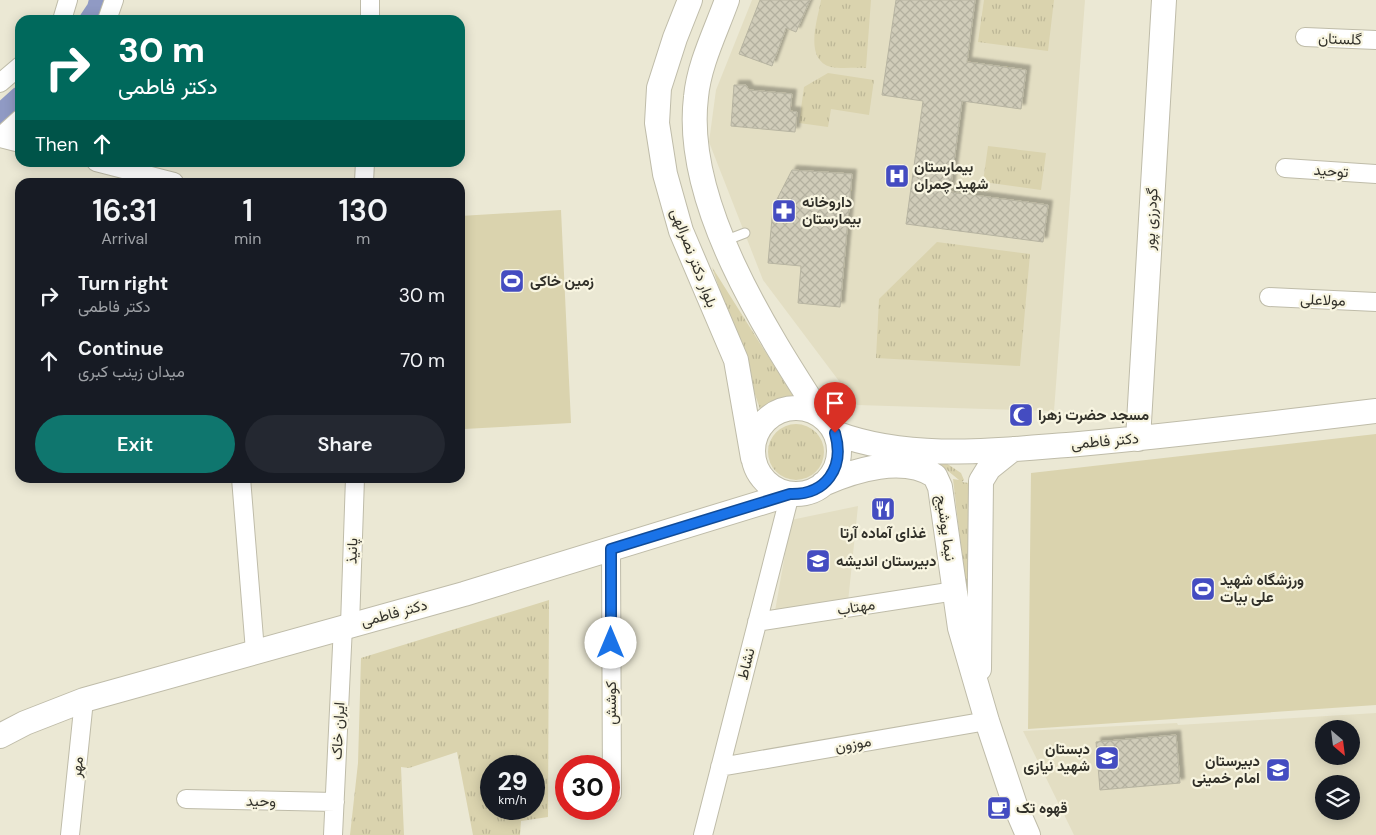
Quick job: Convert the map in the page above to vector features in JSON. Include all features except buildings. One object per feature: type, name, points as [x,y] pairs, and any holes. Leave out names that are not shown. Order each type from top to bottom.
[{"type":"street","points":[[64,15],[68,0]]},
{"type":"street","points":[[109,15],[114,0]]},
{"type":"street","points":[[370,0],[370,15]]},
{"type":"street","name":"بلوار دکتر نصرالهی","points":[[690,0],[662,80],[657,108],[665,174],[681,231],[736,360],[753,458]]},
{"type":"street","points":[[727,0],[698,79],[694,112],[696,155],[707,199],[734,237],[772,339],[828,425],[838,444],[838,461],[830,476],[823,484],[807,492],[790,494],[770,485],[756,468],[753,458],[756,435],[761,426],[774,414],[789,408],[800,408],[828,425]]},
{"type":"street","name":"گودرزی پور","points":[[1138,439],[1164,0]]},
{"type":"street","name":"گلستان","points":[[1304,37],[1376,40]]},
{"type":"street","points":[[0,83],[15,70]]},
{"type":"street","points":[[0,137],[15,124]]},
{"type":"street","points":[[0,137],[15,142]]},
{"type":"street","points":[[115,167],[158,178]]},
{"type":"street","name":"توحید","points":[[1285,168],[1376,174]]},
{"type":"street","points":[[690,254],[734,237]]},
{"type":"street","name":"مولاعلی","points":[[1269,297],[1376,302]]},
{"type":"street","name":"دکتر فاطمی","points":[[828,425],[876,445],[929,451],[1013,449],[1138,439],[1376,411]]},
{"type":"street","name":"نیما یوشیج","points":[[979,694],[981,481],[989,468],[1013,449]]},
{"type":"street","name":"نیما یوشیج","points":[[823,484],[848,473],[872,468],[917,468],[935,476],[940,487],[960,628],[987,721],[1015,805],[1028,835]]},
{"type":"street","points":[[242,483],[255,651]]},
{"type":"street","name":"پانیذ","points":[[347,626],[355,483]]},
{"type":"street","name":"دکتر فاطمی","points":[[0,736],[25,723],[84,700],[464,594],[790,494]]},
{"type":"street","name":"نشاط","points":[[703,835],[790,494]]},
{"type":"street","name":"کوشش","points":[[611,549],[612,755]]},
{"type":"street","name":"مهتاب","points":[[757,622],[955,591]]},
{"type":"street","name":"ایران خاک","points":[[333,835],[347,626]]},
{"type":"street","name":"مهر","points":[[70,835],[84,700]]},
{"type":"street","name":"موزون","points":[[720,767],[987,721]]},
{"type":"street","name":"وحید","points":[[186,799],[335,802]]},
{"type":"shaded area","name":"بیمارستان شهید چمران","points":[[752,0],[1085,0],[1054,411],[857,405],[763,280],[709,142],[716,90]]},
{"type":"shaded area","name":"دبیرستان اندیشه","points":[[858,506],[848,602],[775,611],[791,520]]},
{"type":"shaded area","name":"دبیرستان امام خمینی","points":[[1376,713],[1376,835],[1074,835],[1023,731],[1177,723],[1178,725]]},
{"type":"green space","points":[[821,0],[871,0],[866,68],[831,67],[822,63],[817,56],[814,38]]},
{"type":"green space","points":[[984,0],[1054,0],[1048,51],[978,42]]},
{"type":"green space","points":[[828,73],[874,80],[869,115],[831,109],[828,127],[799,123],[804,87]]},
{"type":"green space","points":[[988,146],[1046,153],[1041,190],[983,182]]},
{"type":"green space","name":"زمین خاکی","points":[[561,210],[571,423],[465,429],[465,216]]},
{"type":"green space","points":[[937,242],[1030,254],[1020,366],[876,358],[879,299]]},
{"type":"green space","points":[[712,267],[795,399],[761,412]]},
{"type":"green space","points":[[790,424],[802,424],[812,428],[820,436],[824,452],[820,468],[812,476],[802,480],[790,480],[780,476],[772,468],[768,458],[768,446],[772,436],[780,428]]},
{"type":"green space","name":"ورزشگاه شهید علی بیات","points":[[1376,434],[1376,705],[1028,729],[1031,473]]},
{"type":"green space","points":[[872,460],[946,463],[961,473],[964,480],[962,482],[969,483],[971,635],[953,479],[959,480],[942,466]]},
{"type":"green space","points":[[549,600],[548,817],[545,817],[545,755],[480,755],[480,820],[528,820],[521,821],[520,835],[473,835],[457,752],[409,768],[401,767],[404,835],[350,835],[358,763],[361,658]]},
{"type":"waterway","points":[[92,15],[99,0]]},
{"type":"waterway","points":[[0,114],[15,100]]},
{"type":"place","name":"بیمارستان شهید چمران","points":[[897,176]]},
{"type":"place","name":"داروخانه بیمارستان","points":[[784,211]]},
{"type":"place","name":"زمین خاکی","points":[[512,281]]},
{"type":"place","name":"مسجد حضرت زهرا","points":[[1021,415]]},
{"type":"place","name":"غذای آماده آرتا","points":[[883,509]]},
{"type":"place","name":"دبیرستان اندیشه","points":[[818,561]]},
{"type":"place","name":"ورزشگاه شهید علی بیات","points":[[1203,589]]},
{"type":"place","name":"دبستان شهید نیازی","points":[[1107,758]]},
{"type":"place","name":"دبیرستان امام خمینی","points":[[1278,770]]},
{"type":"place","name":"قهوه تک","points":[[999,808]]},
{"type":"route","points":[[611,643],[611,549],[790,494],[799,494],[816,489],[830,476],[836,466],[839,456],[835,433]]}]
